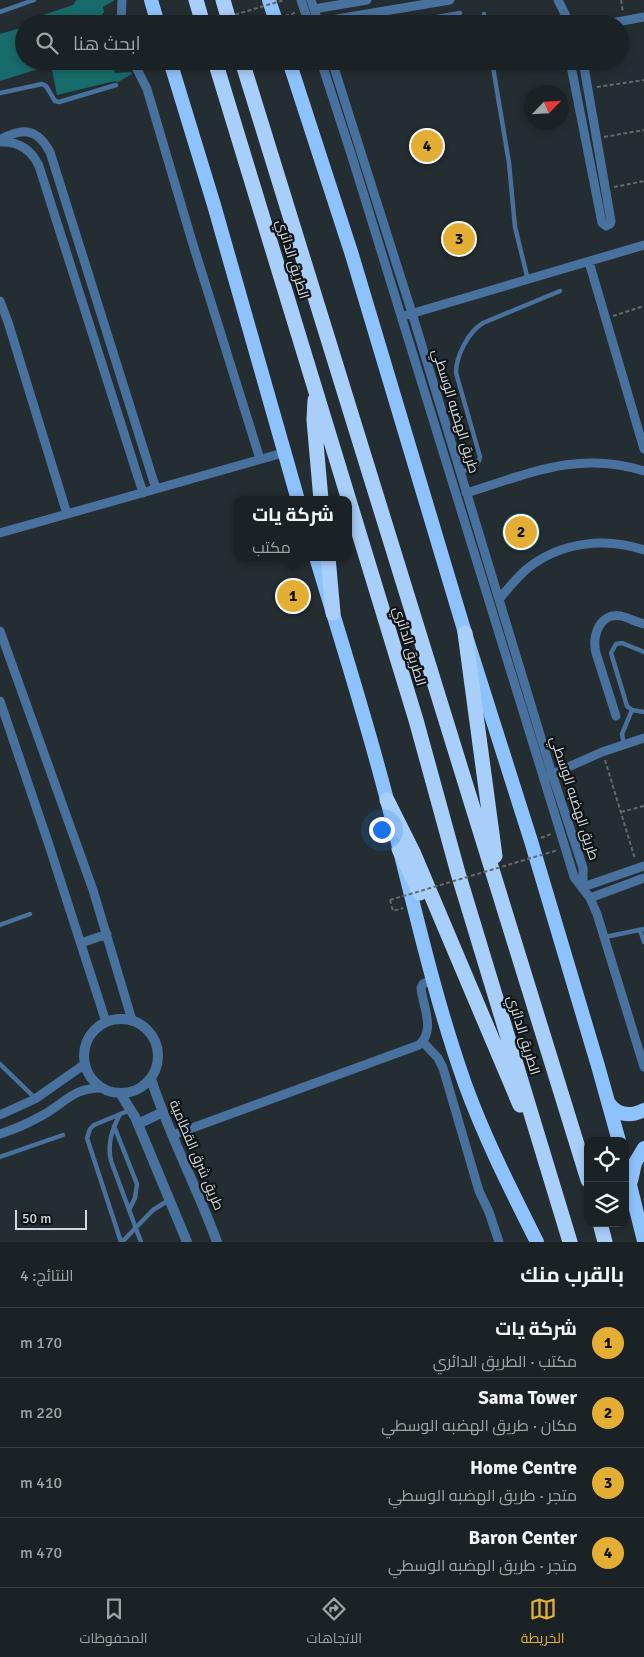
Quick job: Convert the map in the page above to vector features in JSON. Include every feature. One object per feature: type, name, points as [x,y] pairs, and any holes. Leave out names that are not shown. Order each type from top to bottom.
[{"type":"highway","points":[[151,0],[155,15]]},
{"type":"highway","points":[[196,0],[201,15]]},
{"type":"highway","points":[[223,0],[227,15]]},
{"type":"highway","points":[[269,0],[274,15]]},
{"type":"highway","points":[[173,70],[214,205],[297,496]]},
{"type":"highway","name":"الطريق الدائري","points":[[218,70],[348,496]]},
{"type":"highway","name":"الطريق الدائري","points":[[245,70],[584,1167]]},
{"type":"highway","points":[[292,70],[349,246],[465,633],[531,841],[618,1137]]},
{"type":"highway","points":[[315,386],[314,420],[322,496]]},
{"type":"highway","name":"الطريق الدائري","points":[[352,508],[416,720],[458,873],[570,1242]]},
{"type":"highway","points":[[317,561],[387,800],[433,979],[465,1084],[485,1134],[537,1242]]},
{"type":"highway","points":[[328,561],[333,613]]},
{"type":"highway","points":[[465,633],[501,900]]},
{"type":"highway","points":[[387,800],[413,852],[508,1079],[539,1143]]},
{"type":"highway","points":[[399,849],[445,943],[462,969]]},
{"type":"highway","points":[[608,1101],[620,1113],[632,1114],[644,1110]]},
{"type":"highway","points":[[631,1186],[634,1163],[644,1148]]},
{"type":"highway","points":[[629,1179],[644,1241]]},
{"type":"highway","points":[[601,1227],[605,1242]]},
{"type":"street","points":[[121,15],[122,0]]},
{"type":"street","points":[[301,0],[310,6],[367,0]]},
{"type":"street","points":[[357,15],[414,3],[450,0]]},
{"type":"street","points":[[558,0],[565,15]]},
{"type":"street","points":[[629,19],[644,17]]},
{"type":"street","points":[[136,70],[146,89],[260,459]]},
{"type":"street","name":"طريق الهضبه الوسطي","points":[[324,70],[471,545],[548,776]]},
{"type":"street","name":"طريق الهضبه الوسطي","points":[[335,70],[412,313],[499,599],[574,877],[590,898],[644,1066]]},
{"type":"street","points":[[572,70],[602,223],[608,226],[611,222],[585,70]]},
{"type":"street","points":[[0,141],[21,131],[34,134],[47,148],[58,175],[156,489]]},
{"type":"street","points":[[0,141],[13,142],[26,149],[36,160],[84,305],[142,493]]},
{"type":"street","points":[[44,180],[58,175]]},
{"type":"street","points":[[401,316],[644,245]]},
{"type":"street","points":[[589,262],[644,449]]},
{"type":"street","points":[[0,301],[67,514]]},
{"type":"street","points":[[84,305],[98,301]]},
{"type":"street","points":[[118,414],[131,409]]},
{"type":"street","points":[[0,533],[283,452]]},
{"type":"street","points":[[466,493],[547,468],[575,463],[604,462],[644,470]]},
{"type":"street","points":[[471,545],[481,542]]},
{"type":"street","points":[[499,599],[528,568],[546,556],[566,548],[587,543],[609,542],[644,550]]},
{"type":"street","points":[[616,716],[596,652],[595,636],[603,621],[610,617],[619,616],[644,624]]},
{"type":"street","points":[[0,631],[72,829],[107,934],[132,1020]]},
{"type":"street","points":[[0,701],[106,1022]]},
{"type":"street","points":[[548,776],[602,752],[644,738]]},
{"type":"street","points":[[583,887],[638,868]]},
{"type":"street","points":[[635,881],[638,868]]},
{"type":"street","points":[[590,898],[644,878]]},
{"type":"street","points":[[81,943],[107,934]]},
{"type":"street","points":[[172,1135],[420,1045],[426,1036],[428,1021],[421,988],[423,984],[433,979]]},
{"type":"street","points":[[0,1134],[35,1120],[80,1091],[102,1088],[120,1094],[137,1090],[151,1079],[158,1062],[157,1044],[148,1029],[132,1020],[114,1019],[92,1032],[88,1039],[84,1056],[85,1064],[91,1078],[102,1088]]},
{"type":"street","points":[[423,1042],[438,1058],[443,1068],[479,1191],[499,1242]]},
{"type":"street","points":[[0,1115],[35,1099],[85,1064]]},
{"type":"street","name":"طريق شرق القطامية","points":[[151,1079],[162,1112],[207,1214],[217,1242]]},
{"type":"street","points":[[120,1094],[131,1109],[138,1124],[187,1242]]},
{"type":"street","points":[[138,1124],[162,1112]]},
{"type":"lane","points":[[0,12],[34,0]]},
{"type":"lane","points":[[449,15],[460,13]]},
{"type":"lane","points":[[494,70],[508,155],[515,227],[528,280]]},
{"type":"lane","points":[[0,92],[42,84],[46,86],[55,101],[59,102],[116,86]]},
{"type":"lane","points":[[460,472],[475,467],[479,463],[480,457],[456,373],[457,365],[468,337],[474,329],[483,324],[560,292]]},
{"type":"lane","points":[[644,652],[622,643],[616,644],[611,653],[627,706],[632,710],[644,712]]},
{"type":"lane","points":[[624,745],[622,734],[632,710]]},
{"type":"lane","points":[[0,925],[30,914]]},
{"type":"lane","points":[[604,937],[642,930],[644,942]]},
{"type":"lane","points":[[0,1064],[35,1099]]},
{"type":"lane","points":[[131,1109],[94,1125],[90,1129],[87,1138],[121,1242],[153,1210],[170,1199]]},
{"type":"lane","points":[[120,1114],[109,1142],[109,1152],[141,1242]]},
{"type":"lane","points":[[114,1126],[137,1184],[137,1193],[129,1210]]},
{"type":"lane","points":[[0,1157],[63,1135]]},
{"type":"path","points":[[234,15],[284,0]]},
{"type":"path","points":[[621,0],[623,15]]},
{"type":"path","points":[[290,15],[310,6]]},
{"type":"path","points":[[588,89],[644,80]]},
{"type":"path","points":[[596,138],[644,130]]},
{"type":"path","points":[[605,188],[644,181]]},
{"type":"path","points":[[606,319],[644,306]]},
{"type":"path","points":[[602,752],[638,868]]},
{"type":"path","points":[[621,812],[644,806]]},
{"type":"path","points":[[393,911],[390,900],[558,850]]},
{"type":"building","points":[[76,0],[115,0],[103,7],[104,12],[102,15],[43,15],[73,5]]},
{"type":"building","points":[[15,30],[15,70],[35,70],[0,81],[0,34]]},
{"type":"building","points":[[52,70],[114,70],[115,73],[131,72],[132,74],[118,82],[115,81],[57,95]]},
{"type":"building","points":[[521,513],[534,519],[540,532],[534,545],[521,551],[508,545],[502,532],[508,519]]},
{"type":"place","name":"Baron Center","points":[[427,146]]},
{"type":"place","name":"Home Centre","points":[[459,239]]},
{"type":"place","name":"Sama Tower","points":[[521,532]]},
{"type":"place","name":"شركة يات","points":[[293,596]]}]
